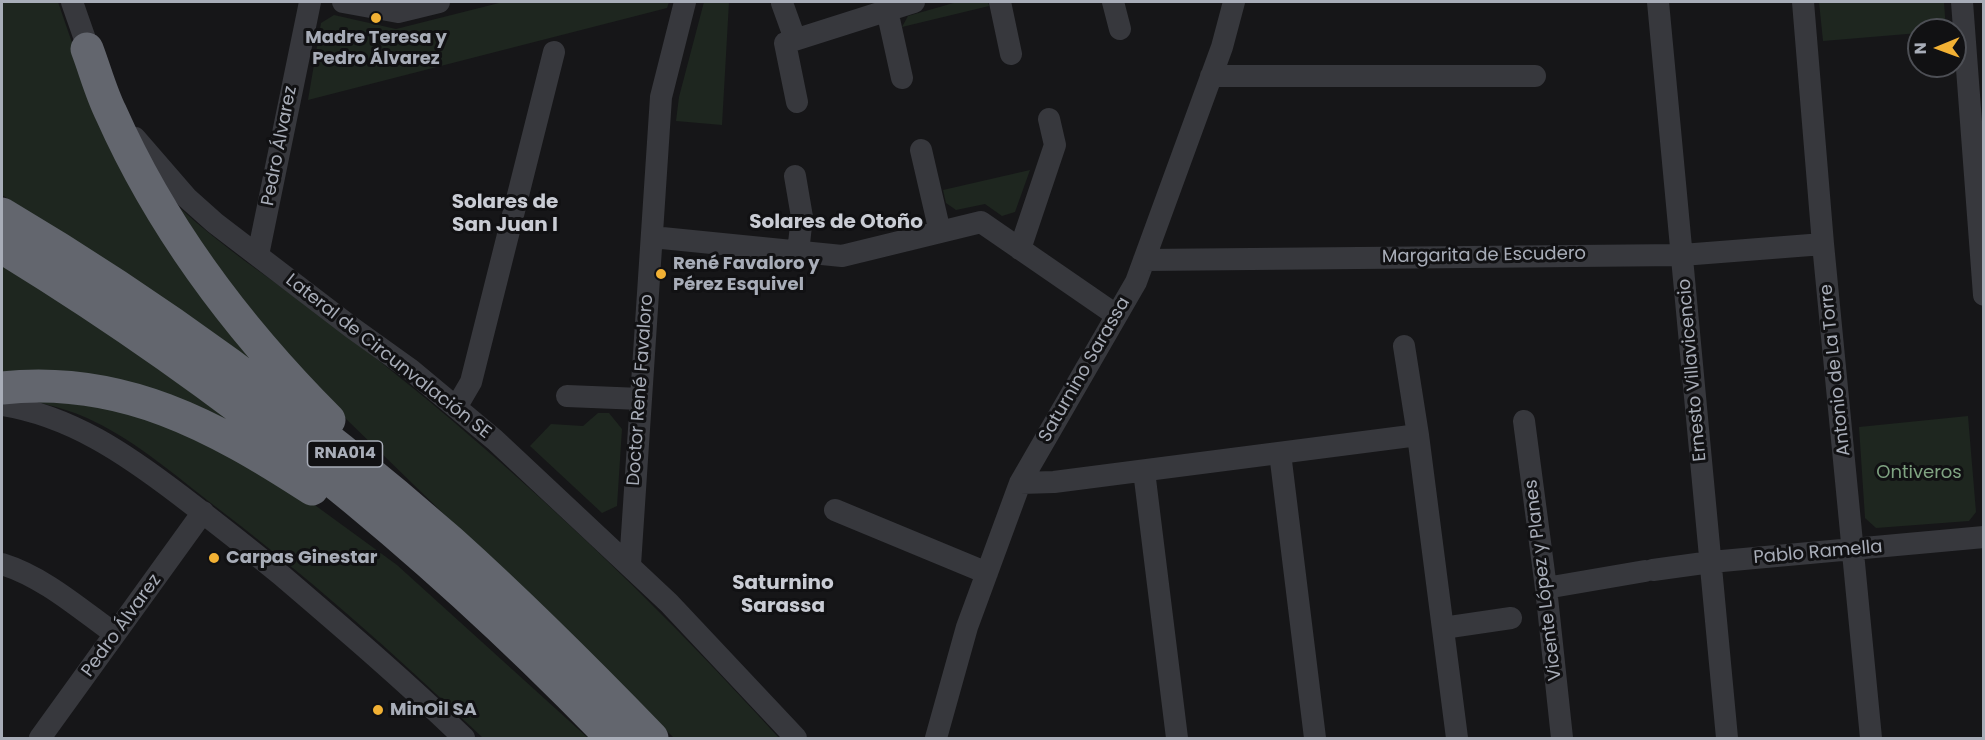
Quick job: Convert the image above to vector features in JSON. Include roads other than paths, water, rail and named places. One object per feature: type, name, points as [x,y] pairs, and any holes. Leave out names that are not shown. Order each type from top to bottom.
[{"type":"highway","points":[[87,49],[109,110],[136,166],[173,227],[213,286],[297,387],[450,542]]},
{"type":"highway","name":"RNA014","points":[[2,214],[120,289],[206,348],[304,421],[450,542],[547,632],[652,738]]},
{"type":"highway","name":"RNA014","points":[[2,247],[152,344],[245,411],[391,529],[528,652],[612,738]]},
{"type":"highway","points":[[2,388],[53,387],[103,392],[163,408],[211,428],[273,464],[359,520],[528,652]]},
{"type":"street","name":"Lateral de Circunvalación SE","points":[[72,2],[87,49],[108,95],[144,151],[187,198],[215,223],[457,406],[630,565],[717,653],[796,738]]},
{"type":"street","name":"Pedro Álvarez","points":[[258,255],[310,2]]},
{"type":"street","points":[[343,2],[398,12],[414,5],[439,2]]},
{"type":"street","name":"Doctor René Favaloro","points":[[630,565],[661,97],[685,2]]},
{"type":"street","points":[[790,41],[914,2]]},
{"type":"street","points":[[1000,2],[1011,54]]},
{"type":"street","points":[[1113,2],[1120,28]]},
{"type":"street","name":"Saturnino Sarassa","points":[[936,738],[967,627],[1020,483],[1136,282],[1222,47],[1234,2]]},
{"type":"street","name":"Ernesto Villavicencio","points":[[1658,2],[1726,738]]},
{"type":"street","name":"Antonio de La Torre","points":[[1803,2],[1823,244],[1871,738]]},
{"type":"street","points":[[1962,2],[1981,222],[1983,295]]},
{"type":"street","points":[[782,3],[790,41],[797,102]]},
{"type":"street","points":[[887,10],[902,78]]},
{"type":"street","points":[[457,406],[471,382],[554,52]]},
{"type":"street","points":[[1211,76],[1535,76]]},
{"type":"street","points":[[1020,249],[1055,145],[1049,119]]},
{"type":"street","points":[[921,150],[940,232]]},
{"type":"street","points":[[795,176],[802,217],[798,252]]},
{"type":"street","points":[[652,237],[842,256],[981,222],[1116,315]]},
{"type":"street","name":"Margarita de Escudero","points":[[1144,260],[1682,255],[1823,244]]},
{"type":"street","points":[[1404,346],[1418,435],[1457,738]]},
{"type":"street","points":[[567,396],[641,399]]},
{"type":"street","points":[[2,405],[56,418],[96,437],[138,465],[203,512],[366,647],[464,738]]},
{"type":"street","name":"Vicente López y Planes","points":[[1524,421],[1546,588],[1562,738]]},
{"type":"street","points":[[1020,483],[1054,482],[1418,435]]},
{"type":"street","points":[[1280,453],[1315,738]]},
{"type":"street","points":[[1144,471],[1177,738]]},
{"type":"street","points":[[835,510],[987,573]]},
{"type":"street","name":"Pedro Álvarez","points":[[40,738],[203,512]]},
{"type":"street","name":"Pablo Ramella","points":[[1546,588],[1711,562],[1983,537]]},
{"type":"street","points":[[2,564],[17,568],[52,589],[116,634]]},
{"type":"street","points":[[1443,628],[1511,618]]},
{"type":"place","name":"Madre Teresa y Pedro Álvarez","points":[[376,18]]},
{"type":"place","name":"René Favaloro y Pérez Esquivel","points":[[661,274]]},
{"type":"place","name":"Carpas Ginestar","points":[[214,558]]},
{"type":"place","name":"MinOil SA","points":[[378,710]]},
{"type":"district","name":"Solares de San Juan I","points":[[505,214]]},
{"type":"district","name":"Solares de Otoño","points":[[836,223]]},
{"type":"district","name":"Saturnino Sarassa","points":[[783,596]]},
{"type":"park label","name":"Ontiveros","points":[[1919,473]]}]
